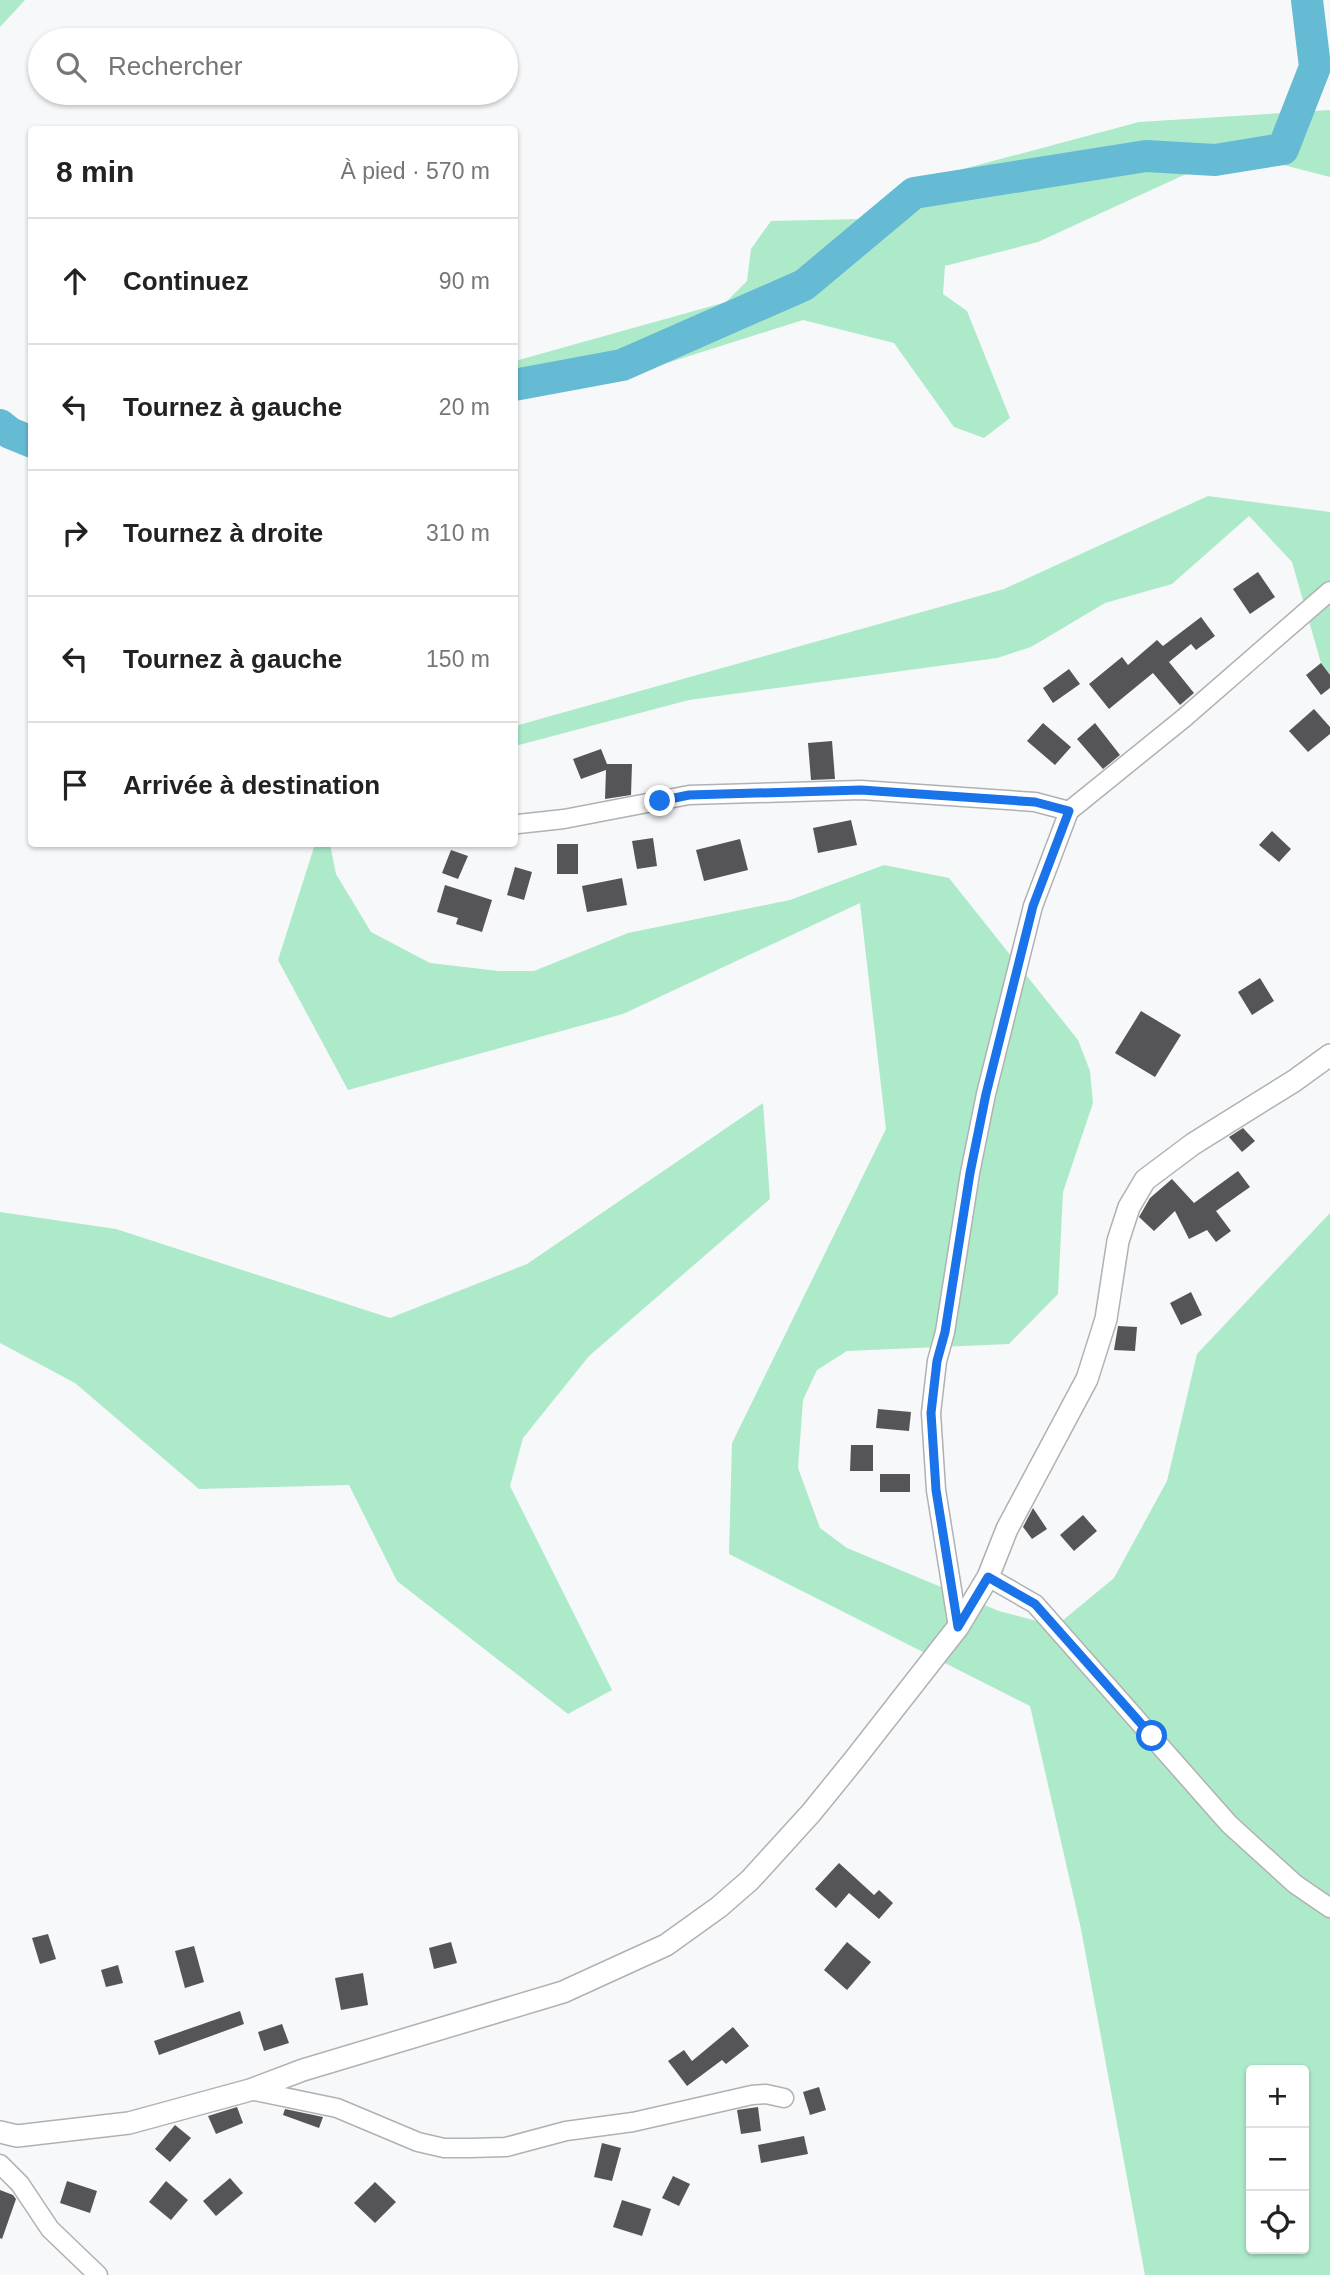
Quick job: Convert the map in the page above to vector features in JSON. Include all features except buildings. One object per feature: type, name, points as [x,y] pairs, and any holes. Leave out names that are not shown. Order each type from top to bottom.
[{"type":"street","points":[[958,1627],[936,1490],[931,1413],[937,1361],[945,1332],[968,1186],[986,1094],[1033,906],[1069,811],[1184,718],[1330,591]]},
{"type":"street","points":[[518,824],[564,819],[689,795],[861,790],[1035,802],[1069,811]]},
{"type":"street","points":[[0,2132],[17,2136],[129,2123],[250,2090],[303,2070],[563,1992],[640,1958],[688,1930],[719,1907],[750,1880],[811,1812],[958,1627],[988,1577],[1007,1529],[1087,1379],[1106,1319],[1118,1241],[1129,1207],[1145,1180],[1193,1144],[1294,1081],[1330,1055]]},
{"type":"street","points":[[988,1577],[1035,1604],[1229,1824],[1295,1884],[1330,1908]]},
{"type":"street","points":[[250,2090],[337,2108],[418,2142],[444,2148],[506,2147],[566,2131],[633,2122],[752,2095],[766,2094],[784,2098]]},
{"type":"street","points":[[0,2164],[19,2184],[51,2228],[97,2275]]},
{"type":"green space","points":[[0,0],[25,0],[0,27]]},
{"type":"green space","points":[[1330,110],[1330,177],[1234,152],[1038,242],[945,266],[943,294],[967,311],[1010,418],[984,438],[954,427],[894,343],[803,320],[620,378],[518,388],[518,360],[726,302],[747,281],[751,249],[771,221],[861,219],[937,176],[1139,122]]},
{"type":"green space","points":[[1208,496],[1330,512],[1330,681],[1321,663],[1292,562],[1249,516],[1172,584],[1105,603],[1031,647],[997,658],[689,700],[518,745],[518,725],[1004,589]]},
{"type":"green space","points":[[314,847],[331,847],[336,874],[371,932],[430,963],[499,971],[534,971],[628,933],[790,900],[884,865],[949,878],[1078,1040],[1090,1071],[1093,1103],[1063,1192],[1058,1294],[1009,1344],[847,1351],[817,1370],[803,1400],[798,1468],[820,1528],[847,1548],[999,1611],[1056,1626],[1114,1578],[1167,1481],[1197,1354],[1330,1213],[1330,2275],[1145,2275],[1081,1929],[1030,1706],[729,1554],[732,1443],[886,1129],[860,903],[623,1014],[348,1090],[278,960]]},
{"type":"green space","points":[[763,1103],[770,1199],[589,1356],[523,1438],[510,1486],[612,1690],[568,1714],[397,1581],[349,1485],[199,1489],[75,1383],[0,1343],[0,1212],[116,1229],[390,1318],[527,1264]]},
{"type":"waterway","points":[[518,384],[622,365],[804,285],[914,193],[1146,156],[1215,160],[1283,149],[1315,67],[1307,0]]},
{"type":"waterway","points":[[0,425],[10,433],[28,440]]},
{"type":"route","points":[[660,801],[689,795],[861,790],[1035,802],[1069,811],[1033,906],[986,1094],[970,1173],[945,1332],[937,1361],[931,1413],[936,1490],[958,1627],[988,1577],[1035,1604],[1152,1736]]}]
